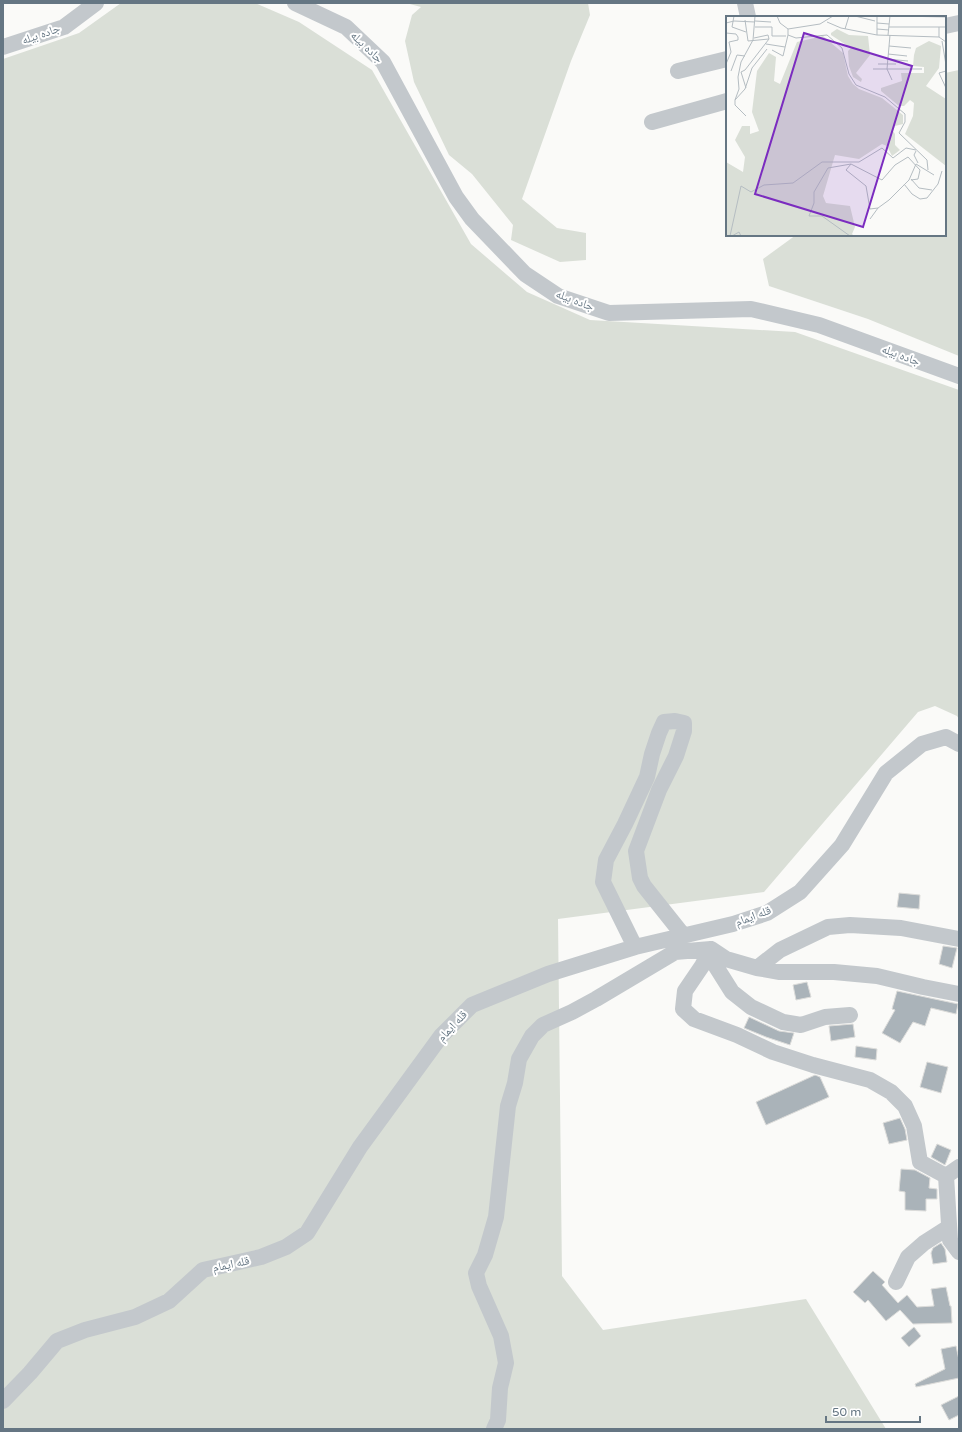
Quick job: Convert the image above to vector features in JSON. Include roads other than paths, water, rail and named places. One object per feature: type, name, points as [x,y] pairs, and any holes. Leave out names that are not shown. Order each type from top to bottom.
[{"type":"street","name":"جاده بیله","points":[[3,47],[64,27],[96,3]]},
{"type":"street","name":"جاده بیله","points":[[295,3],[346,27],[383,62],[456,198],[472,219],[525,274],[558,296],[608,313],[751,309],[819,325],[959,376]]},
{"type":"street","points":[[946,26],[959,23]]},
{"type":"street","points":[[678,72],[726,59]]},
{"type":"street","points":[[652,122],[726,100]]},
{"type":"street","points":[[635,947],[603,882],[606,860],[647,777],[659,733],[664,722],[675,721],[684,723],[684,731],[676,756],[659,790],[636,851],[640,878],[644,886],[683,935]]},
{"type":"street","name":"قله ایمام","points":[[3,1401],[30,1373],[57,1341],[84,1330],[136,1317],[170,1301],[203,1270],[261,1258],[286,1247],[307,1233],[360,1147],[441,1036],[472,1005],[548,974],[635,947],[733,924],[767,913],[800,892],[842,845],[886,773],[922,744],[946,737],[959,744]]},
{"type":"street","points":[[757,968],[780,950],[828,927],[850,925],[901,928],[959,940]]},
{"type":"street","points":[[711,949],[714,965],[732,992],[751,1007],[783,1022],[801,1025],[825,1017],[850,1015]]},
{"type":"street","points":[[711,949],[702,966],[685,991],[683,1009],[694,1019],[773,1052],[813,1065],[870,1080],[891,1092],[905,1106],[914,1126],[920,1162],[953,1171],[953,1210],[949,1227],[950,1240],[959,1252]]},
{"type":"street","points":[[494,1429],[498,1420],[500,1388],[506,1363],[501,1336],[479,1286],[476,1273],[485,1255],[496,1217],[508,1106],[515,1084],[520,1059],[532,1036],[543,1025],[596,999],[675,952],[711,949],[726,959],[757,968],[780,972],[834,972],[877,976],[959,994]]},
{"type":"street","points":[[896,1282],[908,1257],[924,1243],[949,1227]]}]
